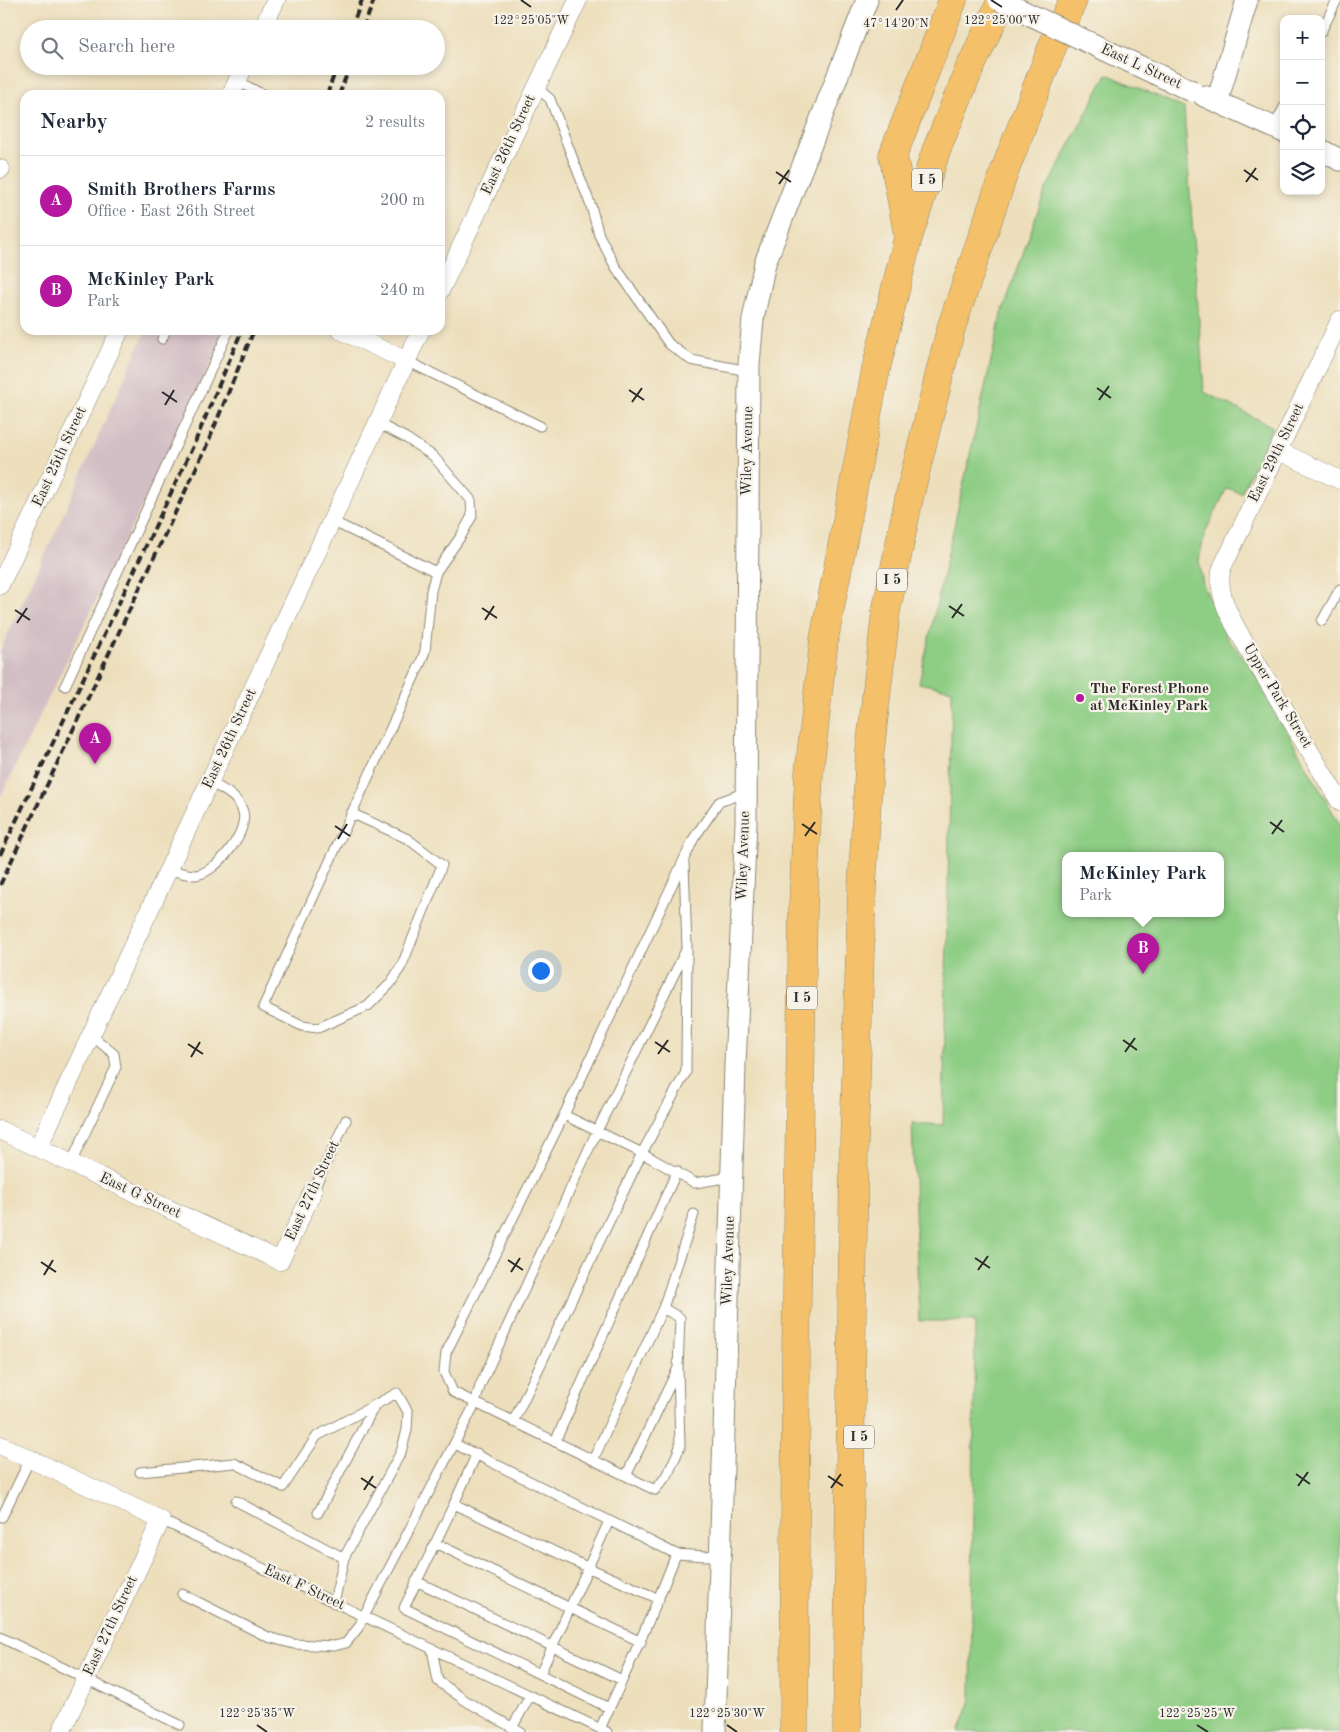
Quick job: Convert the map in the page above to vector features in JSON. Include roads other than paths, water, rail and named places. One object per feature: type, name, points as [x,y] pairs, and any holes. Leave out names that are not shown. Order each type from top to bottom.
[{"type":"highway","points":[[908,238],[893,155],[953,0]]},
{"type":"highway","name":"I 5","points":[[794,1732],[796,1356],[803,917],[809,773],[828,621],[876,369],[908,238],[936,151],[969,70],[1001,0]]},
{"type":"highway","name":"I 5","points":[[848,1732],[854,1143],[862,888],[869,760],[886,612],[908,498],[951,328],[1005,170],[1055,40],[1073,0]]},
{"type":"highway","points":[[1055,40],[1091,0]]},
{"type":"highway","name":"I 5","points":[[854,1143],[864,1732]]},
{"type":"street","points":[[266,20],[276,0]]},
{"type":"street","name":"East 26th Street","points":[[445,281],[578,0]]},
{"type":"street","name":"Wiley Avenue","points":[[715,1732],[746,792],[749,372],[753,318],[765,263],[867,0]]},
{"type":"street","name":"East L Street","points":[[1001,0],[1192,91],[1279,129]]},
{"type":"street","points":[[1217,102],[1247,0]]},
{"type":"street","points":[[1325,152],[1340,160]]},
{"type":"street","name":"East 29th Street","points":[[1220,587],[1221,571],[1340,320]]},
{"type":"street","name":"East 25th Street","points":[[0,585],[118,335]]},
{"type":"street","points":[[351,335],[407,361]]},
{"type":"street","name":"East 26th Street","points":[[38,1148],[420,335]]},
{"type":"street","points":[[1279,451],[1340,480]]},
{"type":"street","name":"Upper Park Street","points":[[1220,587],[1229,614],[1243,640],[1340,802]]},
{"type":"street","name":"East G Street","points":[[0,1130],[280,1261]]},
{"type":"street","name":"East 27th Street","points":[[280,1261],[313,1190]]},
{"type":"street","name":"East F Street","points":[[0,1445],[160,1520]]},
{"type":"street","name":"East 27th Street","points":[[61,1732],[160,1520]]},
{"type":"lane","points":[[1325,24],[1337,0]]},
{"type":"lane","points":[[238,81],[255,90]]},
{"type":"lane","points":[[537,88],[550,99],[591,206],[599,235],[615,266],[669,344],[691,360],[749,372]]},
{"type":"lane","points":[[162,339],[164,335]]},
{"type":"lane","points":[[65,686],[227,335]]},
{"type":"lane","points":[[407,361],[540,426]]},
{"type":"lane","points":[[351,813],[408,839],[442,865],[402,965],[390,984],[368,1006],[318,1028],[302,1026],[263,1006],[351,813],[425,652],[431,591],[436,572],[461,536],[472,516],[471,500],[433,456],[406,438],[378,423]]},
{"type":"lane","points":[[332,521],[436,572]]},
{"type":"lane","points":[[1322,621],[1340,589]]},
{"type":"lane","points":[[168,870],[196,875],[213,867],[228,854],[243,825],[243,810],[236,799],[210,782]]},
{"type":"lane","points":[[663,1308],[680,1318],[678,1368],[680,1447],[668,1474],[655,1490],[453,1392],[444,1372],[446,1353],[564,1115],[694,838],[719,802],[746,792]]},
{"type":"lane","points":[[513,1422],[642,1153],[686,1072],[687,948],[684,860]]},
{"type":"lane","points":[[182,1594],[268,1637],[284,1642],[306,1646],[334,1646],[346,1643],[365,1617],[475,1404],[480,1386],[597,1132],[687,948]]},
{"type":"lane","points":[[71,1163],[116,1066],[114,1054],[91,1036]]},
{"type":"lane","points":[[564,1115],[642,1153],[695,1182],[732,1177]]},
{"type":"lane","name":"East 27th Street","points":[[313,1190],[346,1120]]},
{"type":"lane","points":[[555,1442],[677,1171]]},
{"type":"lane","points":[[593,1460],[663,1308],[694,1214]]},
{"type":"lane","points":[[626,1476],[678,1368]]},
{"type":"lane","points":[[140,1472],[234,1463],[283,1487],[317,1436],[398,1393],[408,1412],[407,1430],[401,1452],[344,1558],[334,1603]]},
{"type":"lane","points":[[318,1513],[374,1406]]},
{"type":"lane","points":[[455,1444],[477,1453],[676,1554],[706,1556],[720,1554]]},
{"type":"lane","points":[[477,1453],[404,1608],[609,1708]]},
{"type":"lane","points":[[0,1516],[2,1517],[30,1459]]},
{"type":"lane","points":[[236,1501],[344,1558]]},
{"type":"lane","points":[[454,1504],[659,1599]]},
{"type":"lane","name":"East F Street","points":[[160,1520],[603,1730]]},
{"type":"lane","points":[[540,1674],[609,1521]]},
{"type":"lane","points":[[435,1543],[641,1642]]},
{"type":"lane","points":[[603,1730],[609,1708],[641,1642],[676,1554]]},
{"type":"lane","points":[[416,1582],[622,1680]]},
{"type":"lane","points":[[0,1637],[180,1725]]},
{"type":"lane","points":[[432,1649],[438,1681],[466,1701],[517,1729],[530,1696]]},
{"type":"railway","points":[[354,20],[362,0]]},
{"type":"railway","points":[[366,20],[374,0]]},
{"type":"railway","points":[[329,90],[334,75]]},
{"type":"railway","points":[[341,90],[347,75]]},
{"type":"railway","points":[[0,855],[195,442],[240,335]]},
{"type":"railway","points":[[0,885],[206,447],[252,335]]},
{"type":"place","name":"The Forest Phone at McKinley Park","points":[[1080,698]]},
{"type":"place","name":"Smith Brothers Farms","points":[[95,764]]},
{"type":"place","name":"McKinley Park","points":[[1143,974]]}]
